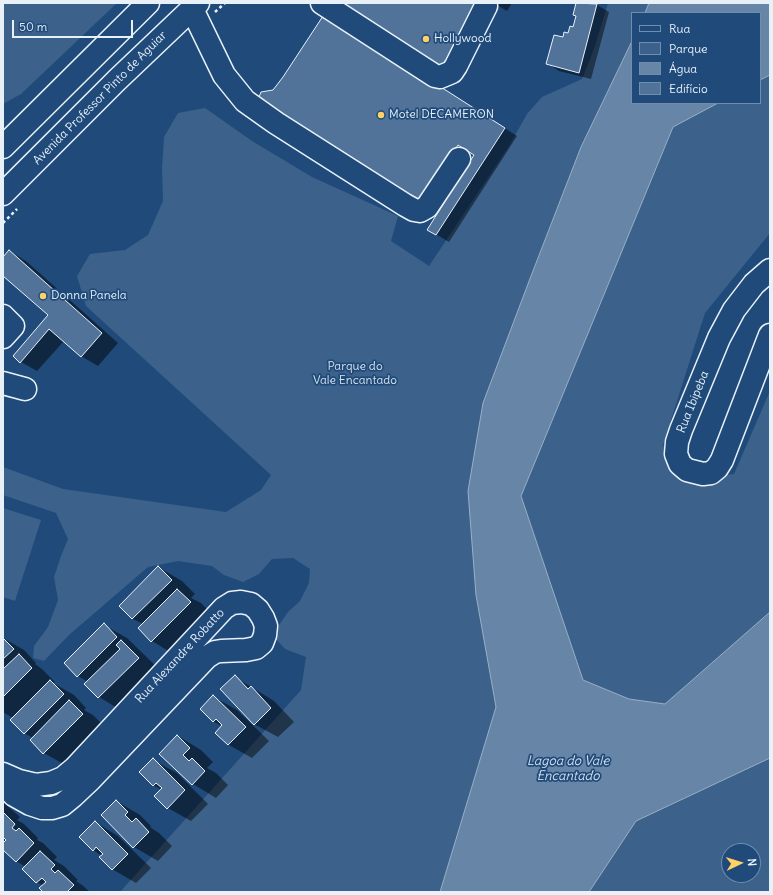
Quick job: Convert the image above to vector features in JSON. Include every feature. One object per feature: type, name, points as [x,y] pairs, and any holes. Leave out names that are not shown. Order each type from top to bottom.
[{"type":"street","points":[[3,147],[148,3]]},
{"type":"street","points":[[322,3],[435,76],[440,77],[452,72],[456,66],[486,6]]},
{"type":"street","points":[[195,6],[224,74],[245,101],[276,123],[405,205],[414,210],[420,211],[427,207],[459,159]]},
{"type":"street","name":"Avenida Professor Pinto de Aguiar","points":[[3,194],[117,80],[195,6]]},
{"type":"street","name":"Rua Ibipeba","points":[[770,270],[754,284],[734,310],[719,338],[677,442],[676,454],[680,464],[687,470],[703,474],[711,473],[717,468],[722,460],[770,335]]},
{"type":"street","points":[[3,316],[13,326],[3,337]]},
{"type":"street","points":[[3,383],[24,389]]},
{"type":"street","name":"Rua Alexandre Robatto","points":[[3,774],[19,781],[36,785],[51,783],[63,778],[75,768],[224,608],[232,603],[242,602],[251,604],[258,610],[263,618],[266,626],[262,643],[256,648],[215,652],[207,657],[90,780],[62,805],[52,808],[42,808],[30,804],[14,795],[3,783]]},
{"type":"green space","points":[[3,3],[117,3],[21,94],[3,104]]},
{"type":"green space","name":"Parque do Vale Encantado","points":[[608,3],[649,3],[645,12],[631,12],[631,43],[581,147],[531,276],[476,595],[496,707],[440,892],[120,892],[301,690],[306,657],[285,649],[276,639],[279,625],[288,612],[300,601],[309,583],[310,569],[293,558],[272,559],[259,574],[243,582],[224,575],[212,566],[178,561],[148,567],[69,635],[44,661],[33,658],[34,646],[48,627],[58,600],[54,577],[68,539],[56,513],[3,495],[3,467],[63,489],[226,512],[261,490],[271,475],[86,306],[77,276],[90,254],[125,250],[148,235],[163,201],[162,168],[164,137],[178,113],[205,108],[252,141],[312,177],[398,216],[391,241],[429,266],[509,146],[527,114],[542,97],[582,79],[594,49]]},
{"type":"green space","points":[[770,75],[770,233],[705,313],[663,445],[684,479],[734,474],[770,391],[770,612],[665,704],[629,699],[583,680],[521,496],[673,127],[716,104],[761,104],[761,80]]},
{"type":"green space","points":[[3,508],[41,520],[15,601],[3,597]]},
{"type":"green space","points":[[770,758],[770,892],[589,892],[636,821]]},
{"type":"water","points":[[649,3],[770,3],[770,75],[761,80],[761,12],[645,12]]},
{"type":"water","name":"Lagoa do Vale Encantado","points":[[631,43],[631,104],[716,104],[673,127],[521,496],[583,680],[629,699],[665,704],[770,612],[770,758],[636,821],[589,892],[440,892],[496,707],[476,595],[468,491],[483,403],[581,147]]},
{"type":"building","name":"Hollywood","points":[[336,3],[479,3],[440,71]]},
{"type":"building","points":[[576,3],[597,4],[579,73],[546,64],[554,35],[563,37],[564,32],[568,33],[570,26],[573,27],[576,16],[573,15]]},
{"type":"building","name":"Motel DECAMERON","points":[[325,13],[505,128],[436,235],[427,230],[474,155],[458,145],[419,205],[257,102],[261,92],[273,90],[283,77]]},
{"type":"building","name":"Donna Panela","points":[[9,250],[102,333],[81,357],[49,329],[20,363],[13,356],[48,315],[3,276],[3,257]]},
{"type":"building","points":[[158,566],[172,580],[132,619],[119,606]]},
{"type":"building","points":[[177,589],[191,602],[151,642],[138,628]]},
{"type":"building","points":[[104,623],[117,637],[77,677],[64,663]]},
{"type":"building","points":[[3,638],[14,649],[3,659]]},
{"type":"building","points":[[121,640],[139,658],[98,698],[84,684],[120,649],[116,645]]},
{"type":"building","points":[[19,654],[32,668],[3,697],[3,669]]},
{"type":"building","points":[[235,675],[248,689],[251,686],[271,708],[254,725],[220,689]]},
{"type":"building","points":[[50,680],[64,694],[24,734],[10,720]]},
{"type":"building","points":[[213,695],[246,727],[228,745],[215,733],[222,725],[216,719],[213,722],[200,709]]},
{"type":"building","points":[[69,700],[83,714],[43,754],[30,740]]},
{"type":"building","points":[[177,735],[190,748],[183,755],[189,761],[192,758],[205,771],[192,785],[159,754]]},
{"type":"building","points":[[153,758],[185,790],[167,809],[154,796],[162,788],[156,783],[153,786],[139,772]]},
{"type":"building","points":[[116,800],[128,812],[125,815],[132,822],[136,818],[149,832],[133,848],[101,815]]},
{"type":"building","points":[[3,812],[15,824],[12,828],[16,831],[19,828],[34,843],[16,862],[3,850],[3,843],[6,840],[3,837]]},
{"type":"building","points":[[95,821],[128,854],[112,870],[99,857],[103,854],[96,847],[93,851],[79,837]]},
{"type":"building","points":[[40,851],[55,865],[51,869],[55,873],[58,870],[74,885],[67,892],[43,892],[39,888],[46,882],[42,878],[36,883],[22,869]]},
{"type":"place","name":"Hollywood","points":[[426,39]]},
{"type":"place","name":"Motel DECAMERON","points":[[381,115]]},
{"type":"place","name":"Donna Panela","points":[[43,296]]}]
